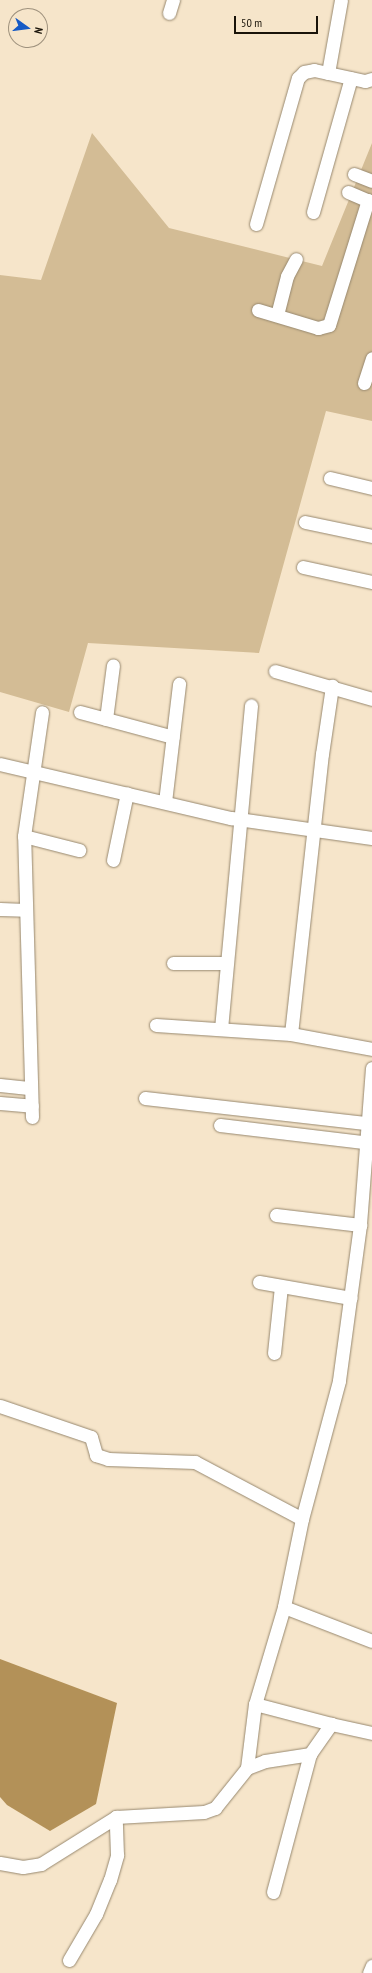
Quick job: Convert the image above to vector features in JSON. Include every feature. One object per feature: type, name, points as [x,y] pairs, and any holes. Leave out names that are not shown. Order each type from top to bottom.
[{"type":"street","points":[[169,13],[173,0]]},
{"type":"street","points":[[328,73],[341,0]]},
{"type":"street","points":[[256,224],[298,78],[304,72],[314,70],[365,81],[372,79]]},
{"type":"street","points":[[313,212],[351,78]]},
{"type":"street","points":[[354,174],[372,181]]},
{"type":"street","points":[[258,310],[318,328],[329,325],[370,201],[348,192]]},
{"type":"street","points":[[277,316],[287,276],[296,259]]},
{"type":"street","points":[[364,383],[372,358]]},
{"type":"street","points":[[330,478],[372,488]]},
{"type":"street","points":[[305,522],[372,536]]},
{"type":"street","points":[[303,567],[372,582]]},
{"type":"street","points":[[106,719],[113,665]]},
{"type":"street","points":[[275,671],[332,686],[372,699]]},
{"type":"street","points":[[165,802],[179,684]]},
{"type":"street","points":[[291,1034],[332,686]]},
{"type":"street","points":[[221,1029],[239,819],[251,705]]},
{"type":"street","points":[[0,1102],[32,1111],[24,836],[42,712]]},
{"type":"street","points":[[80,712],[172,737]]},
{"type":"street","points":[[0,764],[33,770],[239,819],[372,838]]},
{"type":"street","points":[[113,860],[127,793]]},
{"type":"street","points":[[24,836],[80,850]]},
{"type":"street","points":[[0,909],[25,910]]},
{"type":"street","points":[[173,963],[226,963]]},
{"type":"street","points":[[156,1025],[291,1034],[372,1050]]},
{"type":"street","points":[[0,1863],[22,1867],[41,1864],[116,1817],[204,1812],[215,1808],[246,1768],[255,1704],[284,1608],[302,1519],[339,1381],[351,1298],[369,1143],[372,1068]]},
{"type":"street","points":[[0,1085],[31,1088]]},
{"type":"street","points":[[145,1098],[370,1124]]},
{"type":"street","points":[[220,1125],[369,1143]]},
{"type":"street","points":[[276,1215],[360,1225]]},
{"type":"street","points":[[259,1282],[351,1298]]},
{"type":"street","points":[[274,1354],[281,1286]]},
{"type":"street","points":[[0,1406],[91,1437],[96,1455],[108,1459],[194,1462],[302,1519]]},
{"type":"street","points":[[284,1608],[372,1641]]},
{"type":"street","points":[[255,1704],[372,1733]]},
{"type":"street","points":[[273,1892],[310,1754],[332,1724]]},
{"type":"street","points":[[246,1768],[265,1761],[310,1754]]},
{"type":"street","points":[[69,1960],[96,1914],[110,1880],[117,1855],[116,1817]]},
{"type":"street","points":[[369,1973],[372,1966]]},
{"type":"shaded area","points":[[92,133],[169,228],[322,266],[372,143],[372,421],[326,411],[259,653],[88,643],[69,712],[0,692],[0,275],[41,280]]},
{"type":"shaded area","points":[[0,1659],[117,1703],[96,1804],[50,1831],[7,1805],[0,1797]]}]
